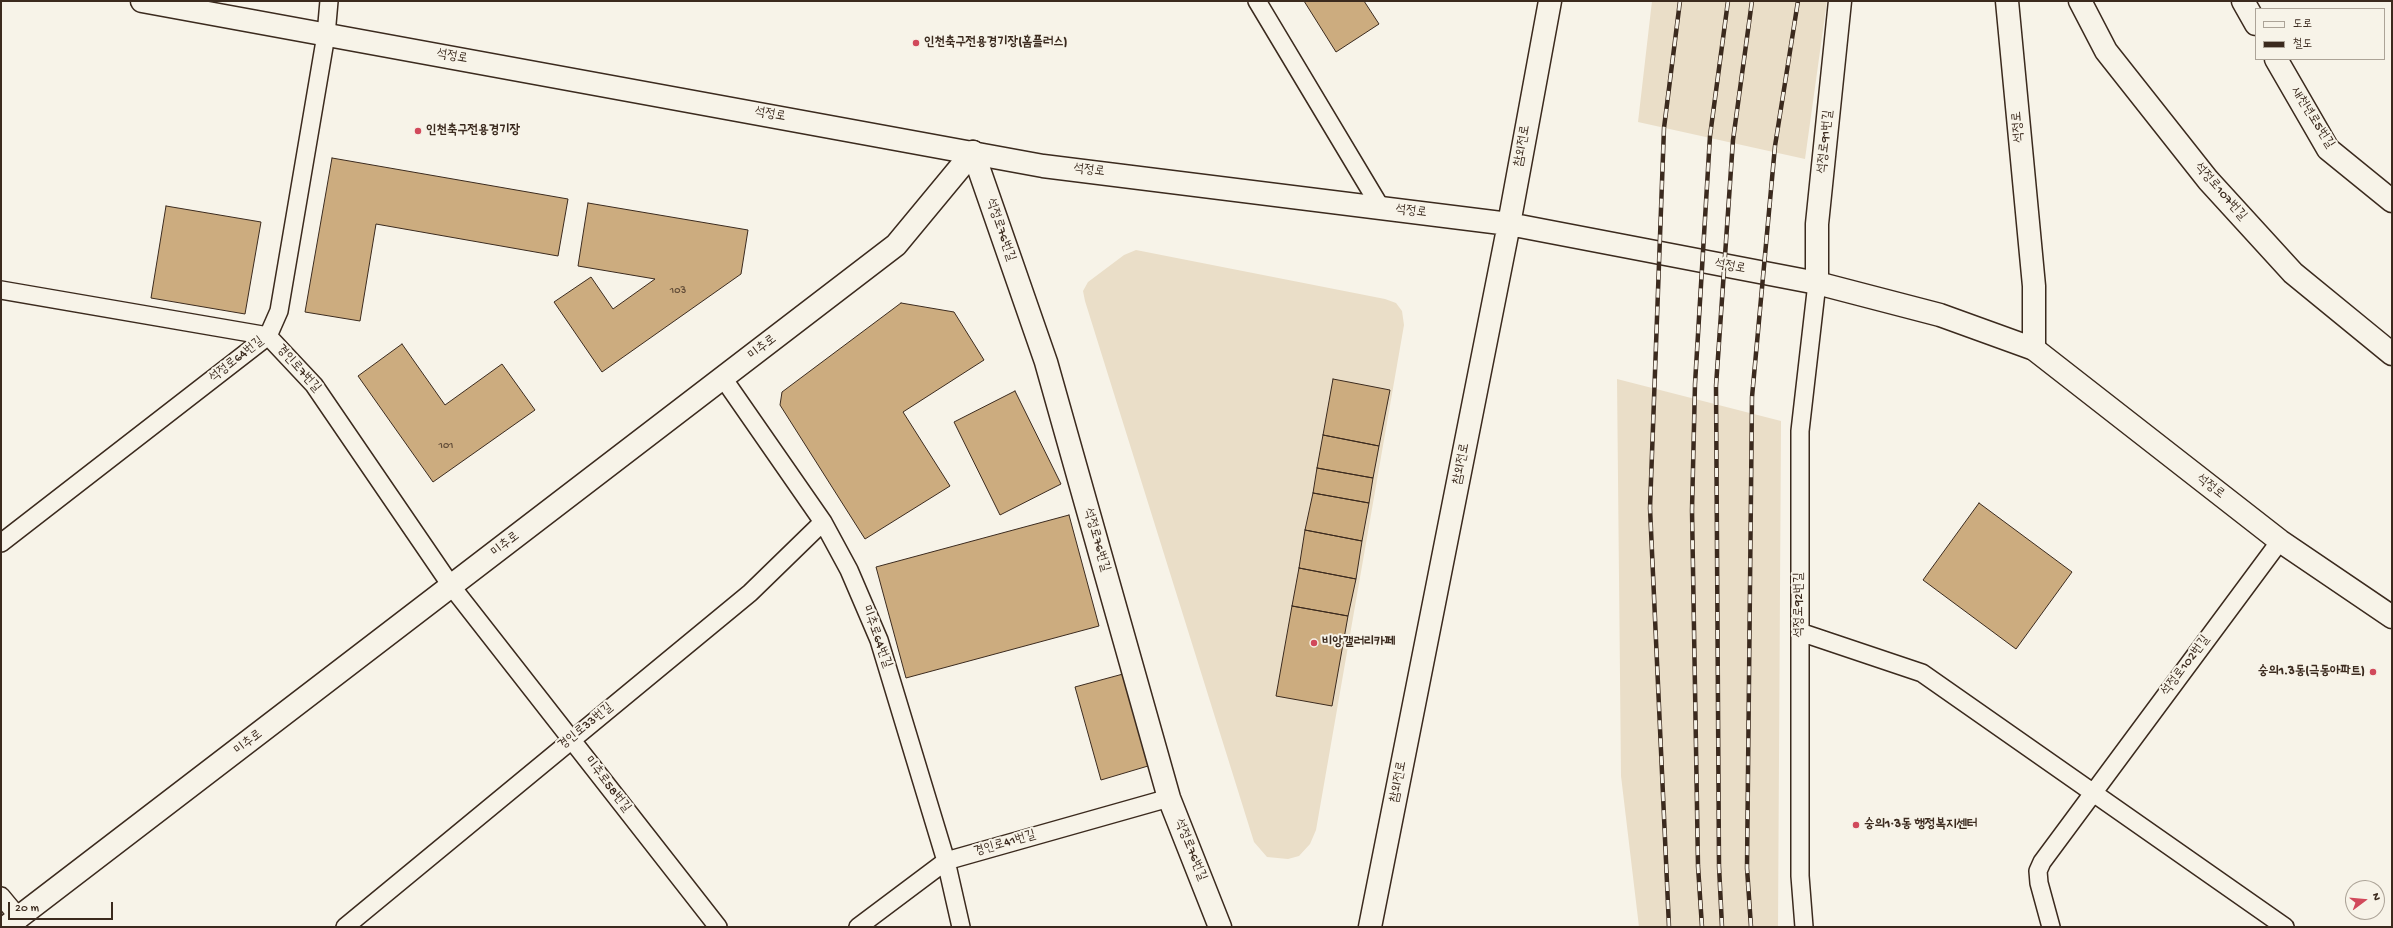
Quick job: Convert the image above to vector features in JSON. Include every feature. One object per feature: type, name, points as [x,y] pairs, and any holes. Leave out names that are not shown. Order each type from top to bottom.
[{"type":"main road","name":"석정로","points":[[142,1],[1043,166],[1509,224],[1817,284],[1940,315],[2034,349],[2280,541],[2392,617]]},
{"type":"main road","name":"참외전로","points":[[1370,927],[1509,224],[1550,1]]},
{"type":"main road","name":"석정로91번길","points":[[1817,284],[1817,224],[1840,1]]},
{"type":"main road","name":"석정로","points":[[2006,1],[2034,286],[2034,349]]},
{"type":"main road","name":"석정로107번길","points":[[2080,1],[2106,51],[2208,180],[2293,273],[2392,354]]},
{"type":"main road","points":[[2243,1],[2255,22]]},
{"type":"main road","name":"새천년로5번길","points":[[2277,60],[2328,149],[2392,201]]},
{"type":"main road","name":"미추로","points":[[13,923],[896,245],[973,152]]},
{"type":"main road","name":"석정로76번길","points":[[973,152],[1046,362],[1169,798],[1220,927]]},
{"type":"lane","name":"석정로64번길","points":[[1,543],[268,336],[279,311],[326,35],[329,1]]},
{"type":"lane","points":[[1258,1],[1381,208]]},
{"type":"lane","name":"석정로92번길","points":[[1804,927],[1800,876],[1800,431],[1817,284]]},
{"type":"lane","name":"경인로7번길","points":[[1,290],[268,336],[314,385],[452,587]]},
{"type":"lane","name":"미추로64번길","points":[[723,378],[823,522],[849,570],[879,640],[946,861],[961,927]]},
{"type":"lane","name":"경인로33번길","points":[[344,927],[570,739],[750,593],[823,522]]},
{"type":"lane","name":"석정로102번길","points":[[2051,927],[2039,883],[2038,871],[2042,862],[2092,791],[2280,541]]},
{"type":"lane","name":"미추로58번길","points":[[452,587],[718,927]]},
{"type":"lane","points":[[1800,632],[1922,673],[2285,927]]},
{"type":"lane","name":"경인로41번길","points":[[858,927],[946,861],[1169,798]]},
{"type":"lane","name":"미추로","points":[[1,896],[13,923]]},
{"type":"shaded area","points":[[1652,1],[1827,1],[1805,159],[1638,122]]},
{"type":"shaded area","points":[[1136,250],[1385,299],[1396,303],[1402,311],[1404,325],[1316,830],[1310,844],[1299,856],[1288,859],[1267,857],[1254,842],[1085,301],[1083,291],[1088,282],[1124,255]]},
{"type":"shaded area","points":[[1617,379],[1781,421],[1778,927],[1639,927],[1621,776]]},
{"type":"building","points":[[1304,1],[1364,1],[1379,24],[1336,52]]},
{"type":"building","points":[[332,158],[568,199],[558,256],[376,224],[360,321],[305,312]]},
{"type":"building","points":[[588,203],[748,230],[741,274],[602,372],[554,302],[591,277],[613,309],[655,279],[578,266]]},
{"type":"building","points":[[166,206],[261,222],[245,314],[151,298]]},
{"type":"building","points":[[901,303],[954,312],[984,360],[903,412],[950,486],[865,539],[780,405],[782,392]]},
{"type":"building","points":[[402,344],[445,405],[502,364],[535,410],[433,482],[358,376]]},
{"type":"building","points":[[1333,379],[1390,390],[1379,446],[1323,435]]},
{"type":"building","points":[[1015,391],[1061,484],[1000,515],[954,422]]},
{"type":"building","points":[[1323,435],[1379,446],[1373,478],[1317,468]]},
{"type":"building","points":[[1317,468],[1373,478],[1369,503],[1313,493]]},
{"type":"building","points":[[1313,493],[1369,503],[1362,541],[1305,530]]},
{"type":"building","points":[[1979,503],[2072,572],[2016,649],[1923,580]]},
{"type":"building","points":[[1069,515],[1099,626],[906,678],[876,567]]},
{"type":"building","points":[[1305,530],[1362,541],[1356,579],[1299,568]]},
{"type":"building","points":[[1299,568],[1356,579],[1348,616],[1292,606]]},
{"type":"building","points":[[1292,606],[1348,616],[1332,706],[1276,696]]},
{"type":"building","points":[[1123,674],[1148,766],[1101,780],[1075,687]]},
{"type":"railway","points":[[1669,927],[1650,508],[1664,128],[1680,1]]},
{"type":"railway","points":[[1702,927],[1698,866],[1692,510],[1695,384],[1710,136],[1728,1]]},
{"type":"railway","points":[[1722,927],[1719,866],[1716,386],[1733,140],[1752,1]]},
{"type":"railway","points":[[1751,927],[1747,868],[1752,397],[1775,146],[1798,1]]},
{"type":"place","name":"인천축구전용경기장(홈플러스)","points":[[916,43]]},
{"type":"place","name":"인천축구전용경기장","points":[[418,131]]},
{"type":"place","name":"비앙갤러리카페","points":[[1314,643]]},
{"type":"place","name":"숭의1.3동(극동아파트)","points":[[2373,672]]},
{"type":"place","name":"숭의1·3동 행정복지센터","points":[[1856,825]]}]
